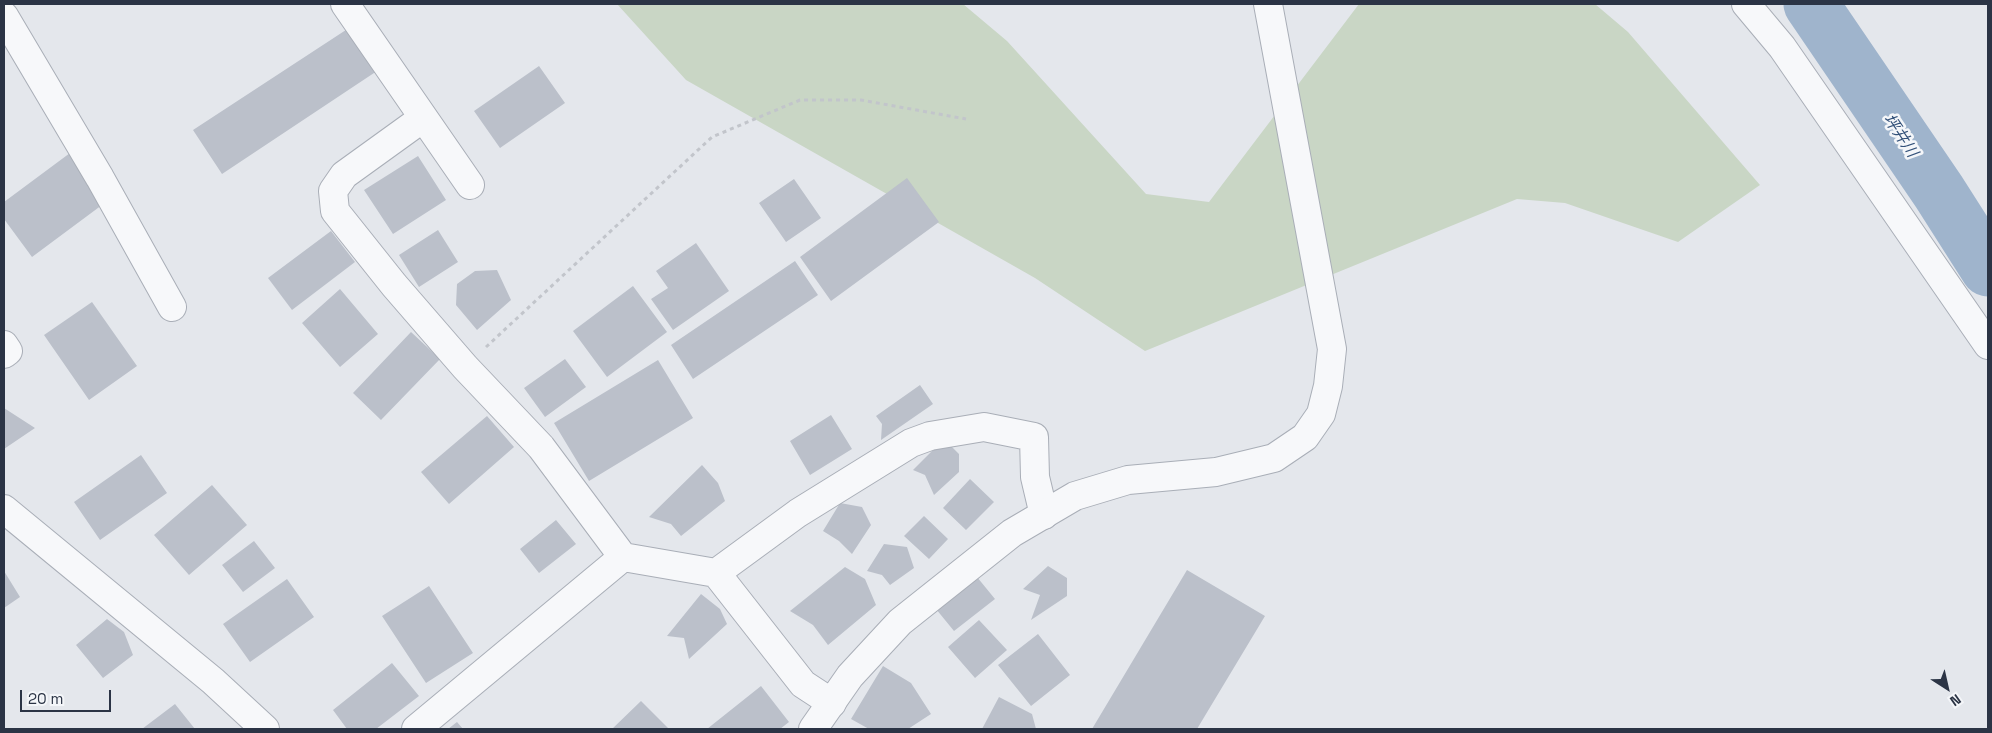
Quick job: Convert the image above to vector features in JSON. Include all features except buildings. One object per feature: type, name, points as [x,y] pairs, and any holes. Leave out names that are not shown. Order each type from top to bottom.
[{"type":"street","points":[[4,8],[12,4]]},
{"type":"street","points":[[345,4],[470,186]]},
{"type":"street","points":[[813,729],[850,676],[900,622],[1012,533],[1075,496],[1128,480],[1216,472],[1274,458],[1305,437],[1321,414],[1328,386],[1332,349],[1268,4]]},
{"type":"street","points":[[1746,4],[1782,47],[1988,345]]},
{"type":"street","points":[[4,16],[100,178],[172,307]]},
{"type":"street","points":[[423,118],[344,175],[333,191],[335,212],[394,285],[465,367],[541,447],[623,557],[716,573],[803,684],[832,703]]},
{"type":"street","points":[[4,344],[8,351],[4,354]]},
{"type":"street","points":[[716,573],[798,513],[912,443],[930,436],[984,427],[1034,437],[1035,477],[1044,515]]},
{"type":"street","points":[[4,509],[205,675],[266,729]]},
{"type":"street","points":[[416,729],[623,557]]},
{"type":"path","points":[[465,367],[712,137],[800,100],[861,100],[966,119]]},
{"type":"green space","points":[[617,4],[963,4],[1007,41],[1146,194],[1209,202],[1359,4],[1595,4],[1628,32],[1760,185],[1678,242],[1565,203],[1517,199],[1145,351],[1035,278],[686,80]]},
{"type":"waterway","name":"坪井川","points":[[1811,4],[1939,192],[1988,269]]}]
